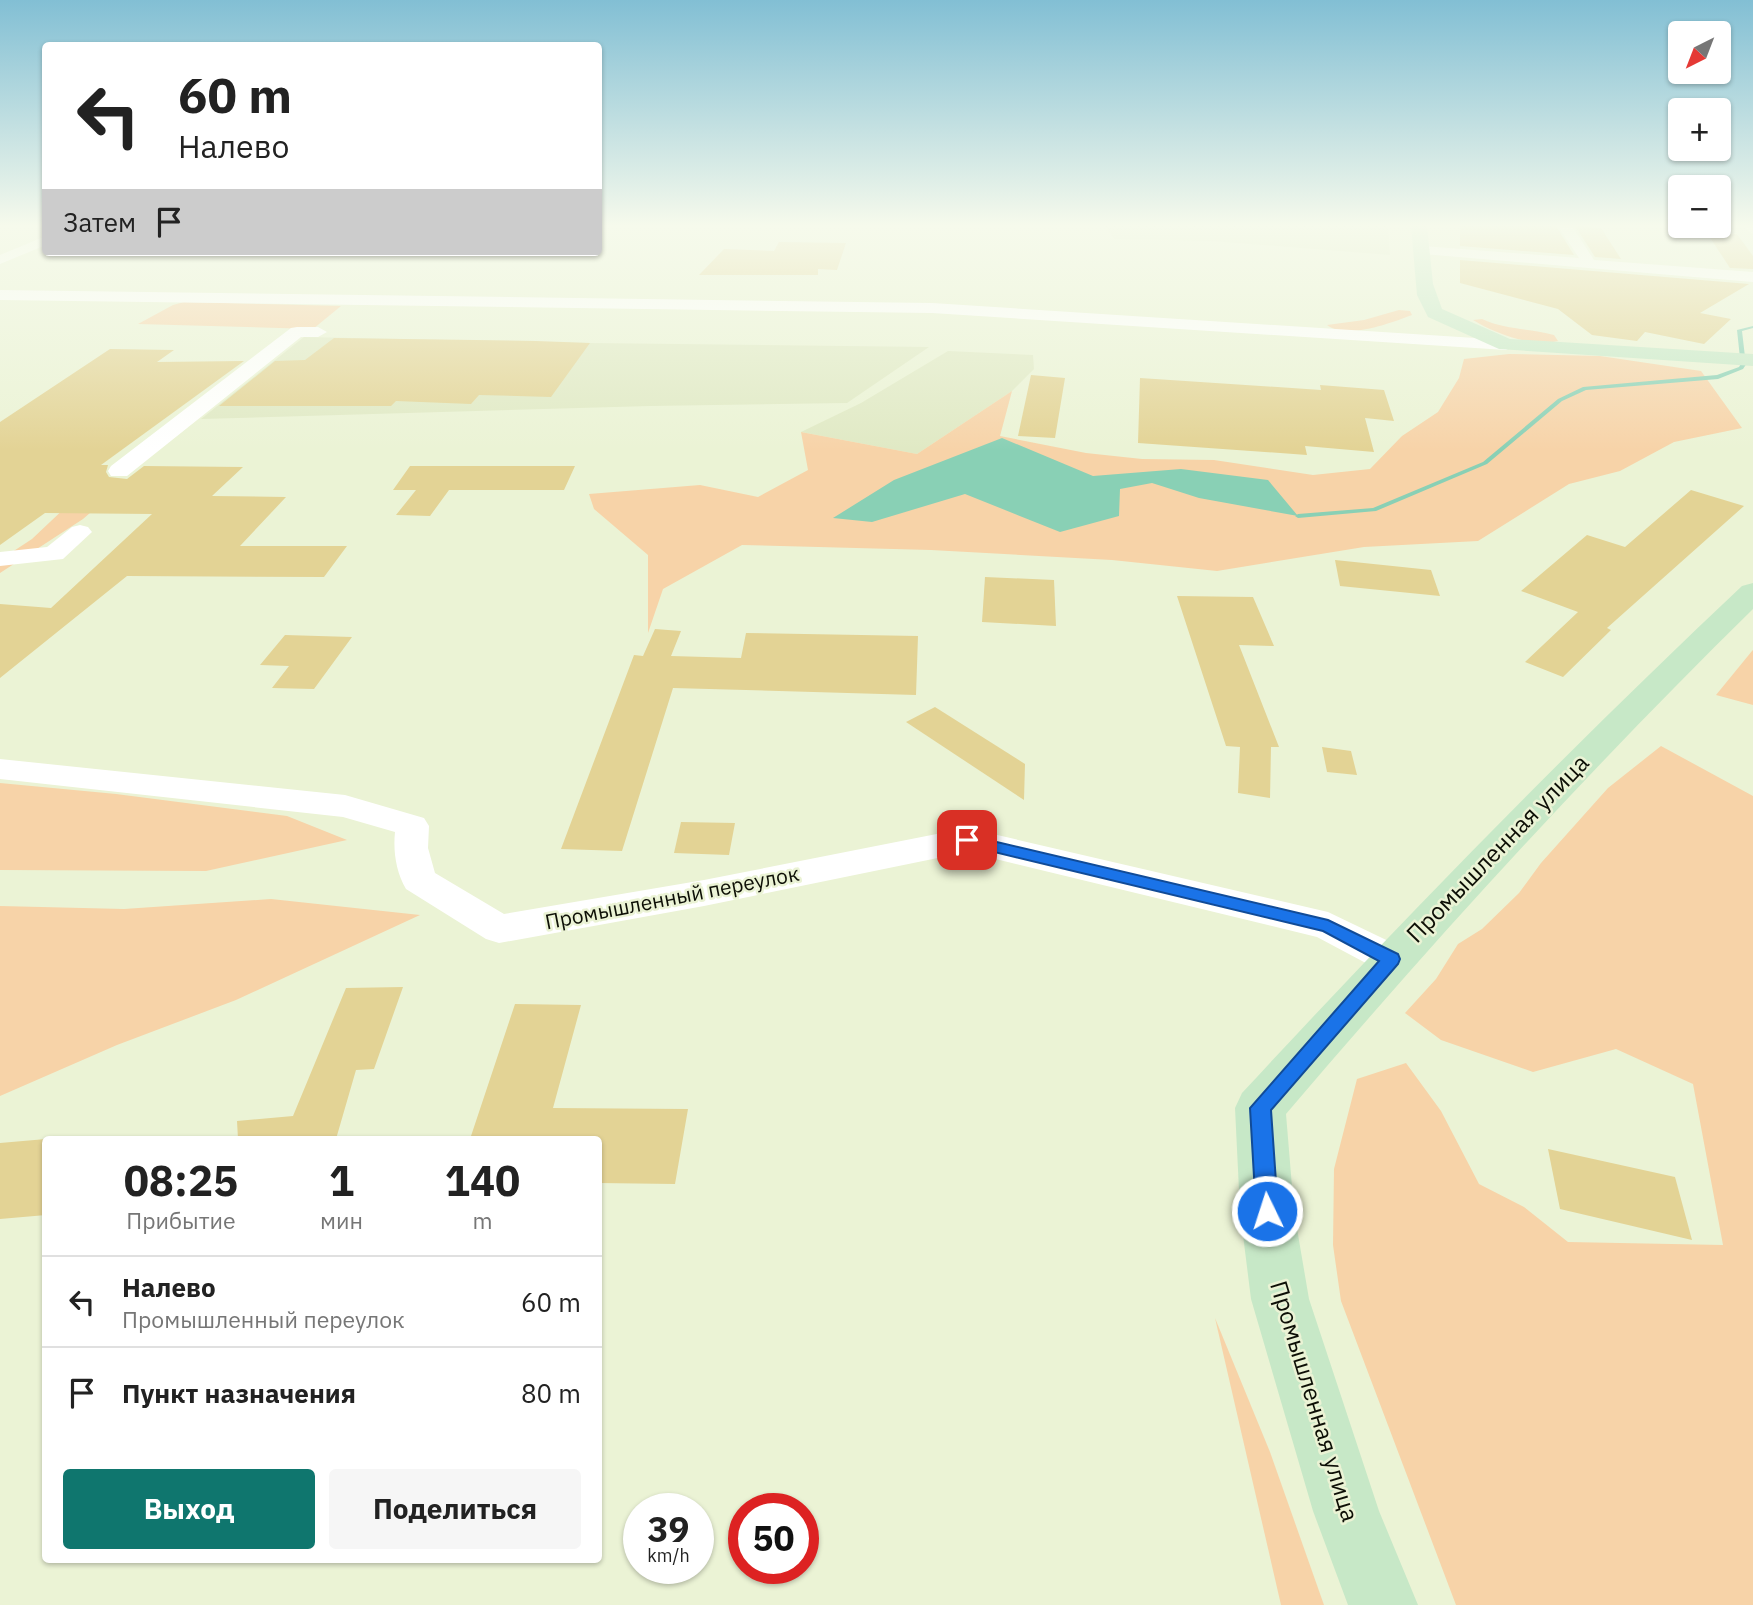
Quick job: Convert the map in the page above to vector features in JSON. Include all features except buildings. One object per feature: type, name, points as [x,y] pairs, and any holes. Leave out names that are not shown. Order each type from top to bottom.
[{"type":"main road","points":[[1426,301],[1427,305],[1422,318],[1506,345],[1753,360]]},
{"type":"main road","name":"Промышленная улица","points":[[1383,1605],[1346,1511],[1280,1299],[1267,1211],[1261,1108],[1391,959],[1637,702],[1753,592]]},
{"type":"street","points":[[423,301],[932,308],[1506,345]]},
{"type":"street","points":[[1372,337],[1422,318]]},
{"type":"street","points":[[118,471],[297,332],[318,331]]},
{"type":"street","points":[[0,559],[54,554],[80,532]]},
{"type":"street","name":"Промышленный переулок","points":[[0,769],[345,806],[412,826],[411,848],[419,880],[499,929],[967,840],[1328,926],[1391,959]]},
{"type":"shaded area","points":[[184,302],[341,306],[313,329],[138,324]]},
{"type":"shaded area","points":[[1399,310],[1410,311],[1412,315],[1357,331],[1335,329],[1327,325],[1364,320]]},
{"type":"shaded area","points":[[1482,319],[1554,335],[1558,341],[1548,343],[1514,338],[1473,320]]},
{"type":"shaded area","points":[[304,337],[929,347],[847,403],[201,419]]},
{"type":"shaded area","points":[[948,351],[1033,355],[1034,369],[1012,391],[917,454],[801,432],[861,403]]},
{"type":"shaded area","points":[[1509,354],[1600,356],[1701,371],[1742,428],[1674,442],[1620,471],[1569,484],[1478,541],[1364,547],[1217,571],[1112,560],[931,550],[742,545],[663,589],[648,633],[648,555],[594,509],[589,494],[700,485],[758,497],[808,470],[801,432],[917,454],[1012,391],[1000,436],[1086,453],[1142,459],[1214,460],[1313,475],[1370,469],[1402,436],[1438,412],[1459,378],[1464,359]]},
{"type":"shaded area","points":[[1002,438],[1093,476],[1181,469],[1268,480],[1298,516],[1199,498],[1152,483],[1120,489],[1119,516],[1060,532],[965,494],[872,522],[833,518],[894,480]]},
{"type":"shaded area","points":[[113,493],[83,519],[0,573],[0,560],[32,539],[68,505]]},
{"type":"shaded area","points":[[1752,651],[1753,705],[1716,695]]},
{"type":"shaded area","points":[[1661,746],[1753,796],[1753,1605],[1456,1605],[1341,1301],[1333,1245],[1334,1169],[1357,1079],[1406,1063],[1441,1111],[1479,1184],[1524,1207],[1568,1242],[1723,1245],[1693,1084],[1616,1049],[1533,1072],[1441,1040],[1405,1013],[1436,979],[1458,944],[1482,929],[1519,893],[1541,863],[1608,788]]},
{"type":"shaded area","points":[[0,783],[116,794],[287,816],[347,840],[206,871],[0,870]]},
{"type":"shaded area","points":[[271,899],[420,915],[236,1000],[117,1045],[0,1096],[0,906],[124,909]]},
{"type":"shaded area","points":[[1215,1318],[1270,1452],[1324,1605],[1281,1605]]},
{"type":"waterway","points":[[1742,357],[1739,330],[1753,327]]},
{"type":"waterway","points":[[1298,516],[1374,510],[1485,463],[1560,400],[1585,388],[1718,377],[1741,368],[1744,363]]},
{"type":"route","points":[[967,840],[1328,926],[1391,959],[1261,1108],[1267,1211]]}]
